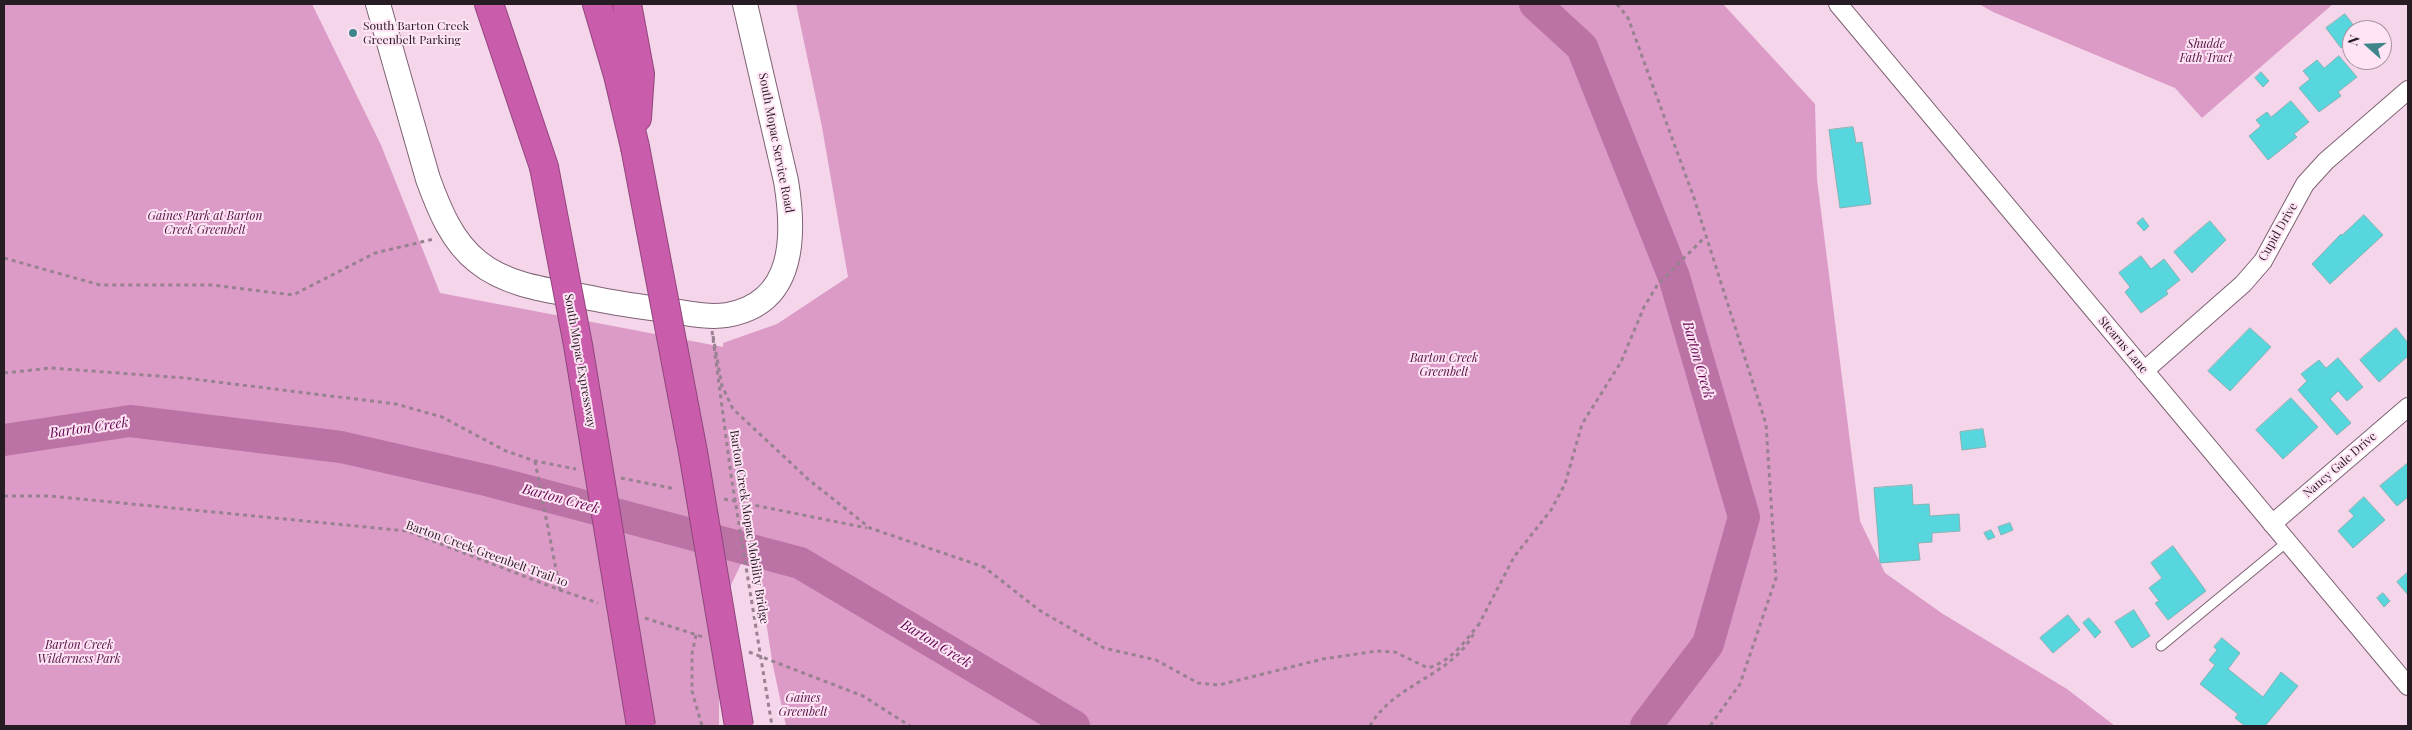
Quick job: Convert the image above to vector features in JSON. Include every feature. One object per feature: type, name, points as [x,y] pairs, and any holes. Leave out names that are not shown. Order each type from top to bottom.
[{"type":"highway","name":"South Mopac Expressway","points":[[489,4],[544,167],[578,345],[641,726]]},
{"type":"highway","points":[[597,4],[635,147],[695,462],[739,726]]},
{"type":"highway","points":[[627,4],[640,74],[635,147]]},
{"type":"main road","name":"South Mopac Service Road","points":[[378,4],[428,179],[437,204],[447,225],[461,245],[477,262],[501,276],[523,284],[618,304],[698,314],[725,315],[741,311],[758,303],[773,290],[785,267],[791,237],[791,211],[786,181],[745,4]]},
{"type":"street","name":"Stearns Lane","points":[[1838,4],[2408,686]]},
{"type":"street","name":"Cupid Drive","points":[[2144,371],[2244,284],[2263,261],[2305,184],[2326,161],[2408,90]]},
{"type":"street","name":"Nancy Gale Drive","points":[[2272,524],[2408,407]]},
{"type":"lane","points":[[2161,646],[2287,542]]},
{"type":"path","points":[[1617,4],[1628,18],[1706,236],[1766,424],[1776,578],[1740,684],[1710,726]]},
{"type":"path","points":[[1370,726],[1377,714],[1404,689],[1450,660],[1470,641],[1514,557],[1551,510],[1565,484],[1582,424],[1621,362],[1644,307],[1658,284],[1706,236]]},
{"type":"path","points":[[4,258],[100,285],[212,285],[293,295],[374,253],[435,239]]},
{"type":"path","name":"Barton Creek Mopac Mobility Bridge","points":[[772,726],[731,475],[712,331],[722,386],[733,409],[808,480],[870,528],[984,566],[1039,610],[1104,648],[1156,660],[1198,683],[1219,685],[1323,659],[1376,651],[1395,652],[1428,668],[1440,664],[1461,647],[1478,625]]},
{"type":"path","points":[[4,372],[51,368],[185,378],[396,404],[442,417],[506,451],[535,461],[560,590]]},
{"type":"path","name":"Barton Creek Greenbelt Trail 10","points":[[4,496],[50,496],[406,531],[560,590],[605,605]]},
{"type":"path","points":[[641,617],[712,640]]},
{"type":"path","points":[[696,634],[692,654],[692,692],[702,726]]},
{"type":"path","points":[[746,651],[863,696],[910,726]]},
{"type":"green space","name":"Barton Creek Greenbelt","points":[[4,4],[312,4],[381,145],[440,293],[723,347],[723,343],[777,324],[848,277],[822,127],[796,4],[1723,4],[1815,104],[1817,179],[1860,521],[1885,573],[1943,614],[2067,689],[2115,726],[786,726],[773,666],[753,539],[719,610],[719,726],[4,726]]},
{"type":"green space","name":"Shudde Fath Tract","points":[[1979,4],[2333,4],[2202,118],[2175,88],[1993,12]]},
{"type":"building","points":[[2345,14],[2350,20],[2342,20],[2342,47],[2341,48],[2326,28]]},
{"type":"building","points":[[2339,56],[2342,60],[2342,70],[2351,70],[2357,77],[2338,92],[2341,96],[2319,112],[2299,88],[2310,79],[2303,71],[2317,60],[2324,68]]},
{"type":"building","points":[[2261,72],[2269,81],[2263,87],[2255,78]]},
{"type":"building","points":[[2291,101],[2309,122],[2294,134],[2297,137],[2268,160],[2249,136],[2261,126],[2256,120],[2267,112],[2271,117]]},
{"type":"building","points":[[1853,127],[1856,143],[1862,142],[1871,204],[1840,208],[1829,130]]},
{"type":"building","points":[[2364,215],[2383,235],[2330,284],[2312,264],[2341,234]]},
{"type":"building","points":[[2143,218],[2149,226],[2144,231],[2137,223]]},
{"type":"building","points":[[2210,221],[2226,240],[2192,273],[2174,252]]},
{"type":"building","points":[[2141,256],[2151,269],[2164,259],[2180,280],[2166,291],[2168,294],[2141,313],[2125,292],[2130,287],[2119,273]]},
{"type":"building","points":[[2250,328],[2271,347],[2230,391],[2208,371]]},
{"type":"building","points":[[2396,328],[2408,343],[2408,356],[2379,382],[2360,360]]},
{"type":"building","points":[[2338,358],[2363,387],[2347,401],[2338,391],[2330,399],[2351,423],[2337,435],[2298,390],[2307,381],[2301,374],[2319,360],[2326,368]]},
{"type":"building","points":[[2291,398],[2318,427],[2283,459],[2256,430]]},
{"type":"building","points":[[1983,429],[1986,447],[1962,450],[1960,432]]},
{"type":"building","points":[[2408,463],[2408,497],[2397,506],[2380,486]]},
{"type":"building","points":[[1912,485],[1913,505],[1929,504],[1930,516],[1959,514],[1960,531],[1932,533],[1932,542],[1918,543],[1920,560],[1880,563],[1874,488]]},
{"type":"building","points":[[2364,497],[2385,520],[2353,548],[2338,531],[2354,516],[2349,511]]},
{"type":"building","points":[[2010,523],[2013,530],[2001,535],[1998,527]]},
{"type":"building","points":[[1991,530],[1995,537],[1988,540],[1984,533]]},
{"type":"building","points":[[2173,546],[2206,591],[2168,620],[2155,603],[2159,601],[2149,588],[2162,578],[2151,563]]},
{"type":"building","points":[[2408,572],[2408,595],[2397,582]]},
{"type":"building","points":[[2383,593],[2390,601],[2384,607],[2377,598]]},
{"type":"building","points":[[2134,610],[2150,636],[2132,648],[2115,622]]},
{"type":"building","points":[[2068,615],[2080,630],[2053,653],[2040,638]]},
{"type":"building","points":[[2089,618],[2101,632],[2095,638],[2083,623]]},
{"type":"building","points":[[2222,638],[2240,653],[2228,669],[2263,697],[2281,672],[2298,686],[2265,726],[2245,726],[2235,718],[2238,714],[2200,684],[2215,665],[2209,660],[2217,650],[2214,647]]},
{"type":"waterway","name":"Barton Creek","points":[[1535,4],[1582,47],[1674,277],[1744,517],[1708,644],[1646,726]]},
{"type":"waterway","name":"Barton Creek","points":[[4,440],[130,421],[341,447],[490,481],[800,563],[1074,726]]},
{"type":"place","name":"South Barton Creek Greenbelt Parking","points":[[353,33]]},
{"type":"park label","name":"Gaines Park at Barton Creek Greenbelt","points":[[205,223]]},
{"type":"park label","name":"Barton Creek Wilderness Park","points":[[79,652]]},
{"type":"park label","name":"Gaines Greenbelt","points":[[803,705]]}]
